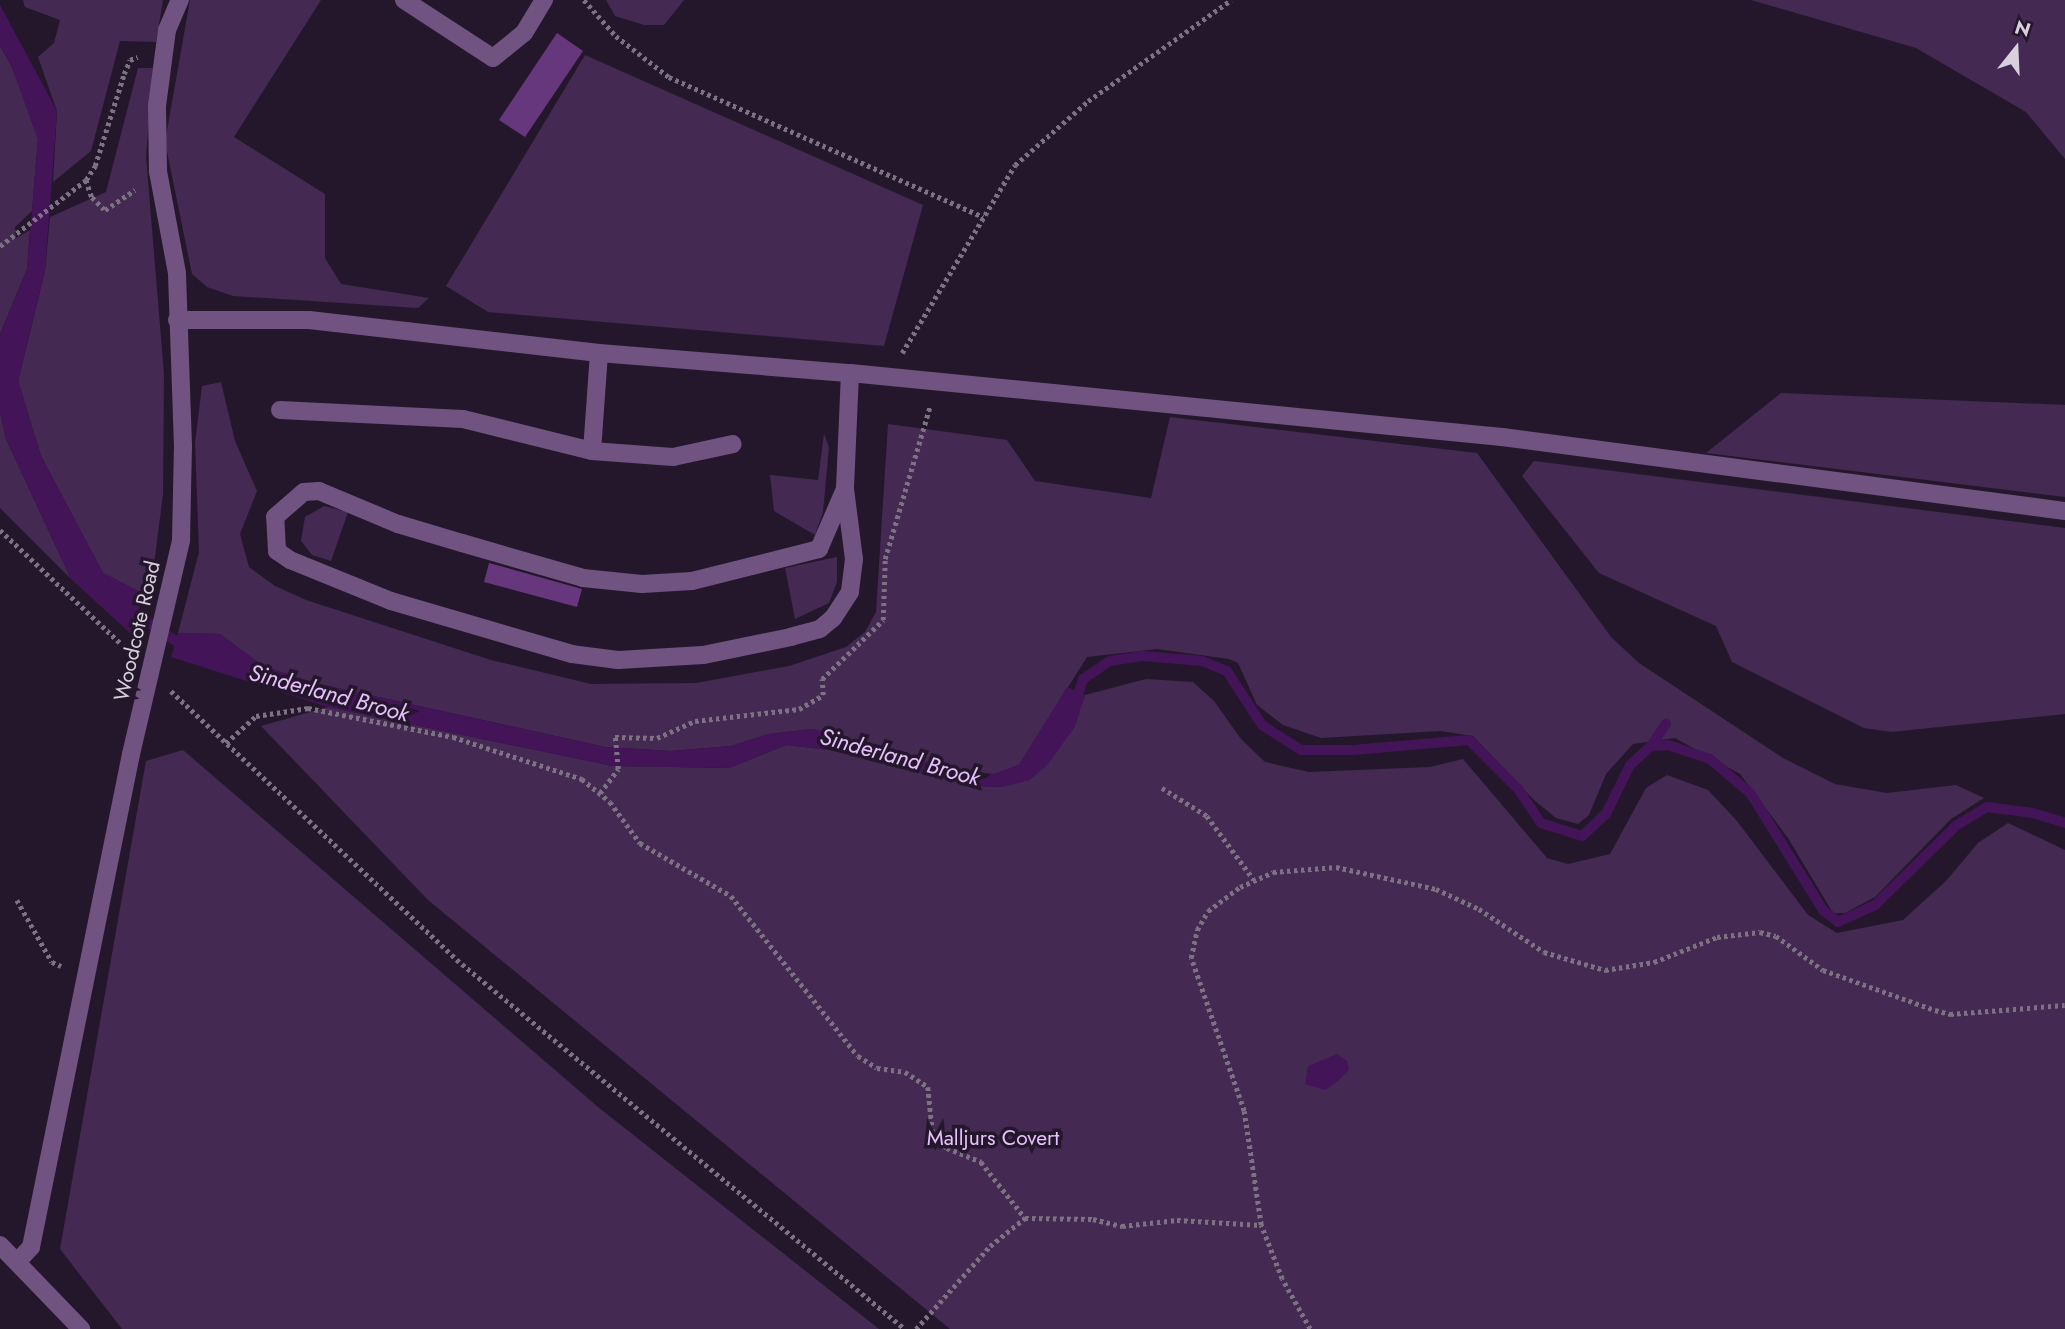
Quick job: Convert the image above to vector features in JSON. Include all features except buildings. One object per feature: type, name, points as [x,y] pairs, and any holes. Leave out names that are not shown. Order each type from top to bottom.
[{"type":"street","name":"Woodcote Road","points":[[18,1261],[31,1247],[88,978],[131,754],[174,574],[183,506],[177,273],[158,171],[157,106],[164,52],[180,0]]},
{"type":"street","points":[[404,0],[493,58],[524,33],[544,0]]},
{"type":"street","points":[[177,320],[309,320],[599,353],[894,377],[1502,437],[2065,511]]},
{"type":"street","points":[[592,451],[599,353]]},
{"type":"street","points":[[845,489],[819,549],[692,581],[642,584],[583,578],[398,524],[319,491],[304,492],[285,505],[275,517],[274,535],[277,551],[325,576],[391,601],[538,644],[618,660],[703,655],[791,638],[820,629],[833,618],[850,592],[854,559],[845,489],[850,373]]},
{"type":"street","points":[[280,410],[463,419],[592,451],[673,457],[733,444]]},
{"type":"street","points":[[0,1245],[81,1329]]},
{"type":"path","points":[[584,0],[615,36],[669,77],[983,217]]},
{"type":"path","points":[[894,377],[903,351],[1015,165],[1088,100],[1231,0]]},
{"type":"path","points":[[0,246],[86,180],[130,60],[164,52]]},
{"type":"path","points":[[86,180],[92,197],[106,210],[158,171]]},
{"type":"path","points":[[0,530],[138,659]]},
{"type":"path","points":[[167,687],[462,964],[905,1329]]},
{"type":"path","points":[[226,743],[256,716],[308,708],[453,737],[582,779],[600,793],[640,843],[732,896],[858,1056],[877,1068],[905,1072],[928,1087],[933,1136],[947,1148],[981,1162],[1002,1182],[1025,1218]]},
{"type":"path","points":[[600,793],[618,769],[615,737]]},
{"type":"path","points":[[1162,788],[1207,816],[1254,880]]},
{"type":"path","points":[[1310,1329],[1282,1279],[1261,1225],[1244,1111],[1191,958],[1197,930],[1208,911],[1254,880],[1293,867],[1315,866],[1394,878],[1464,900],[1544,952],[1605,970],[1654,962],[1717,937],[1760,932],[1776,936],[1822,970],[1950,1014],[2065,1005]]},
{"type":"path","points":[[17,900],[52,962],[88,978]]},
{"type":"path","points":[[916,1329],[990,1246],[1025,1218],[1093,1219],[1122,1226],[1177,1220],[1261,1225]]},
{"type":"green space","points":[[23,0],[163,0],[156,42],[120,41],[91,151],[53,182],[57,111],[38,57],[54,43],[60,20],[25,7]]},
{"type":"green space","points":[[190,0],[321,0],[234,137],[325,194],[325,258],[341,284],[429,298],[418,308],[233,296],[207,287],[192,274],[165,142]]},
{"type":"green space","points":[[606,0],[684,0],[664,25],[644,25],[615,16]]},
{"type":"green space","points":[[1751,0],[2065,0],[2065,159],[2026,112],[1916,48]]},
{"type":"green space","points":[[0,46],[12,67],[38,139],[32,211],[15,227],[16,238],[30,230],[27,269],[0,334]]},
{"type":"green space","points":[[585,55],[923,205],[884,346],[488,312],[446,286]]},
{"type":"green space","points":[[138,68],[153,68],[146,156],[164,374],[163,494],[155,557],[144,594],[103,573],[41,456],[18,381],[45,271],[50,217],[106,192]]},
{"type":"green space","points":[[221,382],[235,441],[257,491],[240,534],[249,567],[275,586],[306,600],[491,660],[591,684],[696,683],[789,666],[846,647],[865,632],[876,612],[888,424],[1007,440],[1035,481],[1151,498],[1170,417],[1477,453],[1611,637],[1639,663],[1783,758],[1835,784],[1887,793],[1956,785],[1984,798],[1951,819],[1875,897],[1845,913],[1833,913],[1788,838],[1740,774],[1675,738],[1633,744],[1606,774],[1589,815],[1578,824],[1556,818],[1534,800],[1473,736],[1440,731],[1321,738],[1283,725],[1257,705],[1238,663],[1229,659],[1157,649],[1087,657],[1019,765],[994,774],[953,770],[813,729],[769,734],[731,746],[671,751],[605,747],[315,683],[263,666],[220,634],[178,633],[199,552],[195,443],[202,386]]},
{"type":"green space","points":[[1781,393],[2065,405],[2065,497],[1706,453]]},
{"type":"green space","points":[[0,412],[6,439],[71,579],[0,508]]},
{"type":"green space","points":[[824,434],[829,447],[823,512],[815,535],[774,511],[770,475],[818,480]]},
{"type":"green space","points":[[1534,461],[2065,528],[2065,714],[1891,732],[1864,728],[1732,662],[1716,626],[1599,573],[1522,476]]},
{"type":"green space","points":[[324,506],[348,512],[331,561],[312,555],[301,541],[305,517]]},
{"type":"green space","points":[[837,557],[837,582],[829,603],[795,619],[785,568]]},
{"type":"green space","name":"Malljurs Covert","points":[[1146,679],[1193,682],[1214,701],[1241,739],[1265,762],[1309,772],[1430,767],[1463,759],[1547,858],[1568,864],[1610,854],[1646,788],[1667,775],[1708,790],[1737,821],[1808,915],[1837,933],[1903,920],[1946,881],[1978,843],[2008,823],[2065,850],[2065,1329],[950,1329],[428,900],[261,726],[328,707],[613,766],[729,768],[786,745],[830,750],[977,786],[1003,787],[1074,728],[1085,695]]},
{"type":"green space","points":[[183,750],[598,1107],[879,1329],[122,1329],[60,1249],[146,761]]},
{"type":"water","points":[[0,5],[57,111],[45,271],[18,381],[41,456],[103,573],[144,594],[131,634],[71,579],[6,439],[0,412],[0,334],[27,269],[38,139],[12,67],[0,46]]},
{"type":"water","points":[[178,633],[220,634],[263,666],[315,683],[605,747],[671,751],[731,746],[769,734],[813,729],[953,770],[994,774],[1019,765],[1067,687],[1085,695],[1074,728],[1048,764],[1030,780],[1003,787],[977,786],[830,750],[786,745],[729,768],[613,766],[328,707],[171,657]]},
{"type":"water","points":[[1337,1054],[1347,1061],[1349,1070],[1338,1081],[1325,1090],[1305,1084],[1308,1066]]},
{"type":"waterway","name":"Sinderland Brook","points":[[127,608],[186,648]]},
{"type":"waterway","name":"Sinderland Brook","points":[[1075,704],[1083,679],[1110,661],[1143,656],[1202,661],[1227,671],[1262,725],[1301,750],[1353,750],[1469,740],[1518,789],[1541,823],[1582,836],[1606,814],[1630,765],[1651,746],[1668,745],[1710,759],[1751,794],[1823,910],[1838,922],[1875,905],[1957,825],[1987,807],[2033,813],[2065,823]]},
{"type":"waterway","points":[[1651,746],[1666,724]]}]
